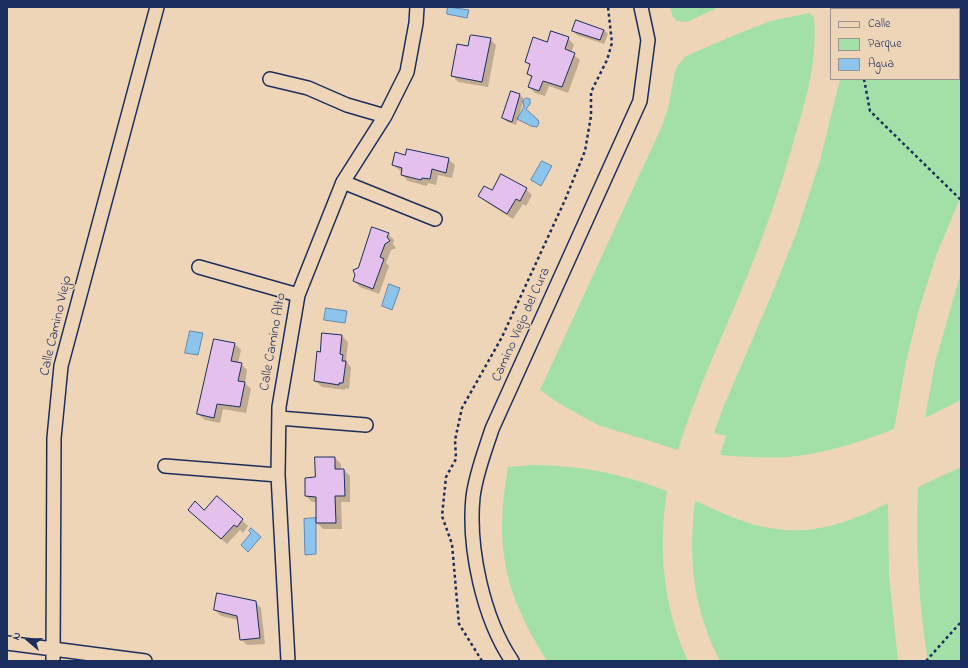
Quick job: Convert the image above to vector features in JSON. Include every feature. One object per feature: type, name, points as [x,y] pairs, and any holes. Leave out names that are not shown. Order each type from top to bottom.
[{"type":"street","name":"Calle Camino Viejo","points":[[53,654],[54,438],[61,366],[157,7]]},
{"type":"street","name":"Calle Camino Alto","points":[[288,661],[278,475],[279,407],[298,295],[343,182],[386,116],[407,72],[416,23],[417,7]]},
{"type":"street","name":"Camino Viejo del Cura","points":[[512,661],[503,648],[482,591],[473,546],[473,496],[481,462],[492,429],[640,101],[648,40],[641,7]]},
{"type":"street","points":[[270,80],[308,88],[348,105],[386,116]]},
{"type":"street","points":[[343,182],[435,218]]},
{"type":"street","points":[[199,267],[298,295]]},
{"type":"street","points":[[279,418],[366,425]]},
{"type":"street","points":[[165,466],[278,475]]},
{"type":"street","points":[[7,643],[53,654],[145,661]]},
{"type":"path","points":[[482,661],[459,624],[452,544],[442,516],[446,477],[456,459],[455,440],[462,408],[502,336],[565,200],[585,151],[591,116],[591,92],[607,60],[612,43],[608,7]]},
{"type":"path","points":[[864,80],[870,111],[961,200]]},
{"type":"path","points":[[926,661],[961,622]]},
{"type":"green space","points":[[670,7],[719,7],[687,22],[677,21],[673,17]]},
{"type":"green space","points":[[809,13],[814,17],[815,34],[812,67],[806,99],[787,164],[759,246],[701,385],[678,450],[598,425],[560,404],[540,390],[662,126],[668,108],[675,72],[678,65],[686,56],[742,32],[771,21]]},
{"type":"green space","points":[[961,18],[961,196],[936,256],[918,313],[906,362],[894,429],[846,446],[809,454],[768,458],[720,455],[726,436],[714,433],[723,408],[796,234],[820,161],[840,80],[960,80]]},
{"type":"green space","points":[[961,272],[961,400],[925,418],[935,363]]},
{"type":"green space","points":[[533,465],[568,467],[618,475],[667,491],[663,534],[665,578],[673,620],[688,661],[547,661],[532,636],[512,590],[506,568],[503,545],[502,521],[508,467]]},
{"type":"green space","points":[[961,467],[961,661],[928,661],[918,574],[918,487]]},
{"type":"green space","points":[[695,501],[748,523],[768,528],[786,530],[820,528],[837,524],[888,503],[889,575],[898,661],[720,661],[704,622],[698,602],[695,583],[692,543]]},
{"type":"water","points":[[448,7],[469,10],[467,18],[447,14]]},
{"type":"water","points":[[526,98],[530,99],[530,104],[526,109],[538,120],[539,123],[537,127],[531,126],[517,119],[524,107],[523,101]]},
{"type":"water","points":[[542,161],[552,166],[541,186],[531,180]]},
{"type":"water","points":[[389,284],[400,288],[392,310],[382,306]]},
{"type":"water","points":[[326,308],[347,311],[345,323],[324,320]]},
{"type":"water","points":[[190,331],[203,333],[198,355],[185,353]]},
{"type":"water","points":[[316,518],[316,554],[305,555],[304,519]]},
{"type":"water","points":[[251,528],[261,537],[248,552],[241,545],[251,533],[249,531]]},
{"type":"building","points":[[576,20],[604,30],[600,40],[572,31]]},
{"type":"building","points":[[551,31],[569,37],[565,49],[575,53],[562,87],[543,81],[539,91],[528,87],[532,76],[527,74],[530,64],[525,62],[533,37],[547,42]]},
{"type":"building","points":[[470,36],[491,38],[482,82],[451,76],[457,44],[468,46]]},
{"type":"building","points":[[511,91],[520,94],[512,122],[502,118]]},
{"type":"building","points":[[407,149],[449,158],[446,173],[432,169],[430,179],[422,178],[421,180],[401,175],[402,168],[392,165],[395,152],[405,155]]},
{"type":"building","points":[[501,174],[527,188],[520,201],[516,199],[507,214],[478,196],[484,186],[492,190]]},
{"type":"building","points":[[372,227],[389,233],[387,237],[390,241],[385,244],[380,257],[384,259],[373,289],[353,281],[355,275],[353,270],[358,268]]},
{"type":"building","points":[[322,333],[342,335],[340,354],[343,355],[342,361],[346,361],[343,383],[339,383],[339,385],[314,381],[317,351],[320,352]]},
{"type":"building","points":[[214,339],[235,343],[231,361],[242,363],[238,381],[245,382],[240,407],[217,404],[214,418],[197,414]]},
{"type":"building","points":[[315,457],[335,457],[335,469],[344,469],[345,496],[335,496],[336,523],[316,523],[316,497],[305,496],[305,478],[315,477]]},
{"type":"building","points":[[217,496],[243,519],[237,527],[234,525],[221,539],[188,510],[195,501],[204,510]]},
{"type":"building","points":[[217,593],[256,601],[260,638],[240,640],[237,616],[214,610]]}]
